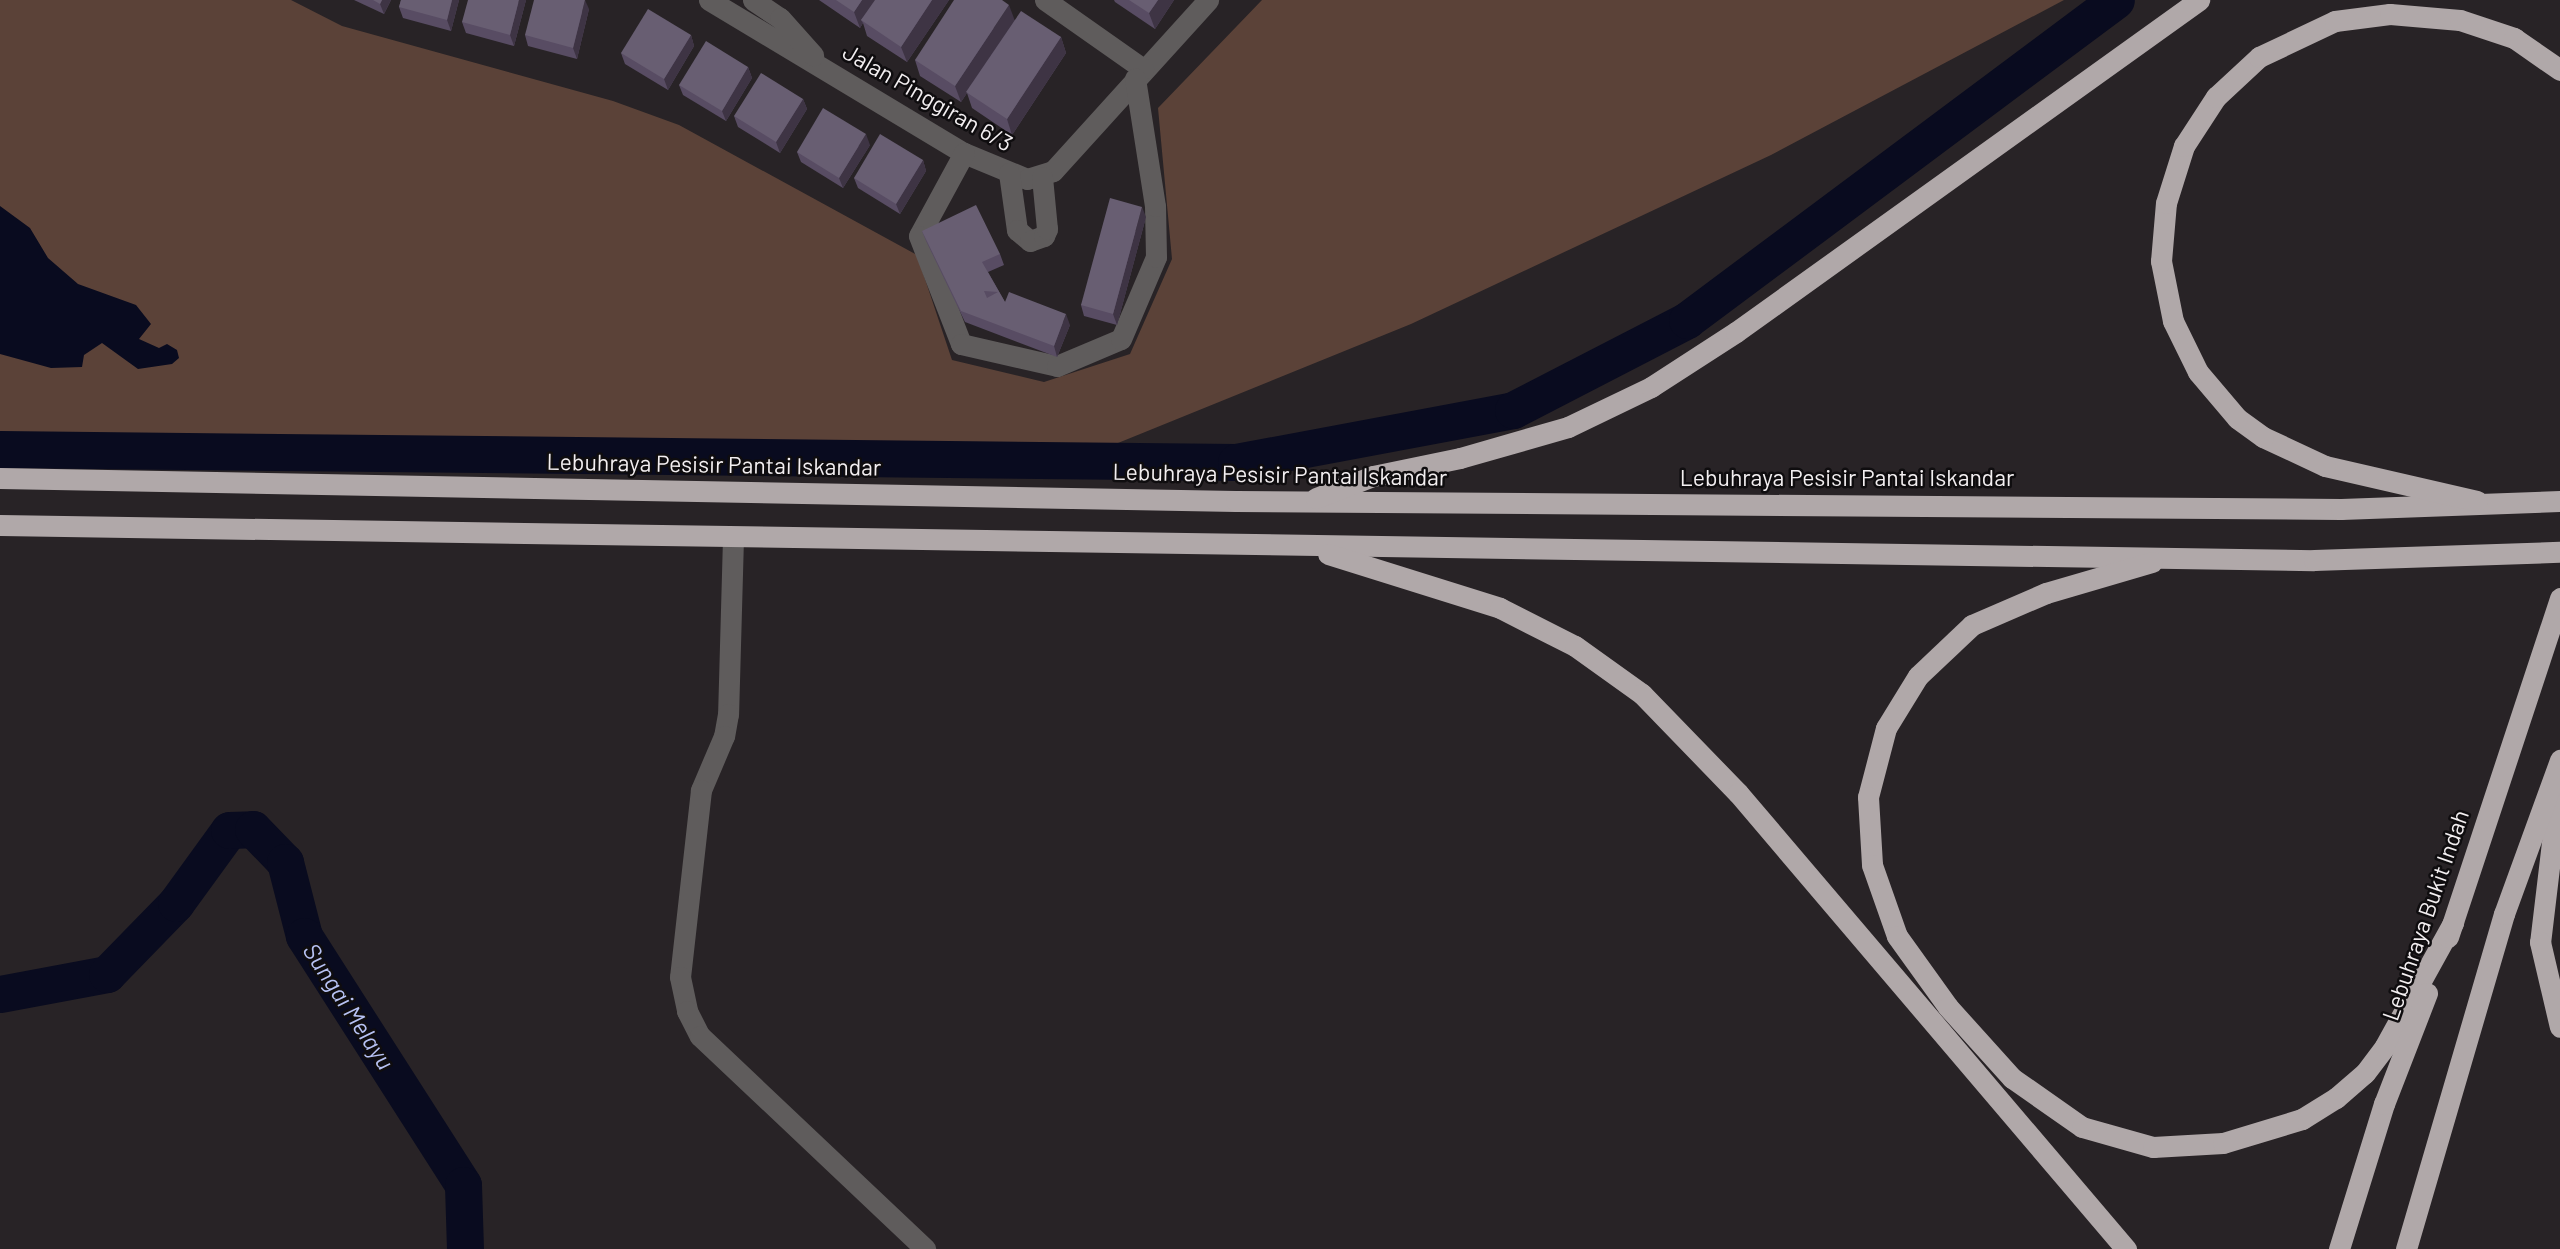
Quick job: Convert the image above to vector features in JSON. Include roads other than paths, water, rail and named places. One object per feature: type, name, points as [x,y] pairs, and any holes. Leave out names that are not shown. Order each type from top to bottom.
[{"type":"highway","points":[[1307,502],[1373,476],[1460,458],[1568,427],[1651,387],[1736,332],[2199,0]]},
{"type":"highway","points":[[2499,505],[2423,485],[2325,466],[2263,437],[2237,418],[2198,372],[2173,321],[2161,261],[2166,203],[2185,146],[2216,97],[2270,50],[2335,21],[2390,14],[2460,20],[2514,38],[2560,70]]},
{"type":"highway","name":"Lebuhraya Pesisir Pantai Iskandar","points":[[0,478],[1307,502],[2341,509],[2560,501]]},
{"type":"highway","points":[[0,526],[2167,557],[2505,556],[2560,552]]},
{"type":"highway","points":[[1306,546],[1500,608],[1575,646],[1642,694],[1738,793],[2126,1249]]},
{"type":"highway","points":[[2167,557],[2057,590],[1972,625],[1918,676],[1900,703],[1875,760],[1866,828],[1884,906],[1917,968],[2012,1078],[2070,1121],[2152,1147],[2223,1143],[2302,1119],[2336,1098],[2365,1073],[2385,1046],[2454,923]]},
{"type":"highway","name":"Lebuhraya Bukit Indah","points":[[2339,1249],[2384,1104],[2454,923],[2560,598]]},
{"type":"highway","points":[[2406,1249],[2504,914],[2560,760]]},
{"type":"highway","points":[[2560,773],[2540,942],[2560,1027]]},
{"type":"street","name":"Jalan Pinggiran 6/3","points":[[709,0],[964,153],[1027,179],[1048,174],[1047,229],[1044,236],[1030,242],[1017,230],[1009,173]]},
{"type":"street","name":"Jalan Pinggiran 6/3","points":[[753,0],[789,27],[822,66]]},
{"type":"street","points":[[964,153],[919,236],[961,344],[1057,366],[1121,339],[1156,257],[1155,206],[1139,74],[1045,0]]},
{"type":"street","points":[[1048,174],[1208,0]]},
{"type":"street","points":[[733,538],[728,714],[724,737],[701,790],[680,977],[687,1011],[700,1036],[925,1249]]},
{"type":"water","points":[[0,206],[30,228],[48,258],[78,284],[136,305],[151,324],[139,339],[159,348],[167,344],[177,350],[179,358],[172,364],[138,369],[102,343],[84,355],[82,367],[51,368],[0,354]]},
{"type":"waterway","points":[[0,449],[1236,462],[1513,410],[1687,320],[2116,0]]},
{"type":"waterway","name":"Sungai Melayu","points":[[0,994],[107,974],[176,903],[229,830],[253,829],[285,862],[304,936],[463,1185],[465,1249]]}]
